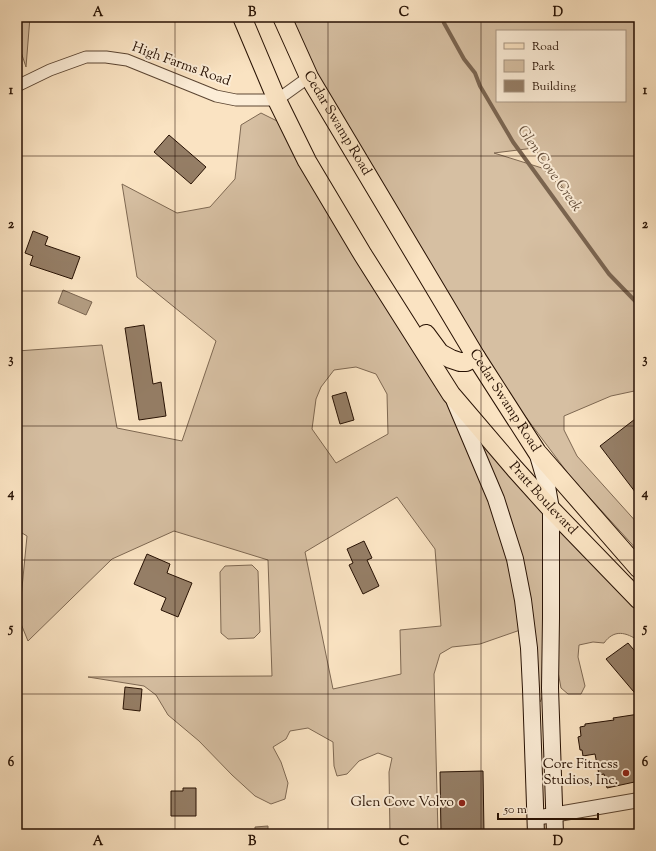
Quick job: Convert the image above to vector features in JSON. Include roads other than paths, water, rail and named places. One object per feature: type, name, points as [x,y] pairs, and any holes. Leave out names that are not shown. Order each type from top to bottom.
[{"type":"main road","points":[[242,17],[277,100],[307,161],[353,238],[451,394],[496,499],[515,558],[523,600],[529,648],[535,826]]},
{"type":"main road","name":"Cedar Swamp Road","points":[[282,17],[309,77],[476,357],[537,452],[547,486],[550,510],[550,688],[555,834]]},
{"type":"main road","points":[[353,238],[382,267],[392,280],[419,324],[440,353],[460,362],[466,362],[476,357]]},
{"type":"main road","name":"Pratt Boulevard","points":[[451,394],[550,510],[639,600]]},
{"type":"main road","name":"Pratt Boulevard","points":[[537,452],[639,569]]},
{"type":"main road","points":[[532,715],[540,721],[542,727],[544,792],[553,798]]},
{"type":"street","name":"High Farms Road","points":[[17,86],[50,70],[86,57],[106,57],[127,60],[216,96],[236,100],[277,100]]},
{"type":"street","points":[[277,100],[309,77]]},
{"type":"street","points":[[535,826],[554,815],[639,800]]},
{"type":"waterway","name":"Glen Cove Creek","points":[[442,17],[464,59],[475,73],[480,86],[513,142],[609,274],[639,305]]},
{"type":"place","name":"Core Fitness Studios, Inc.","points":[[626,773]]},
{"type":"place","name":"Glen Cove Volvo","points":[[462,803]]}]
